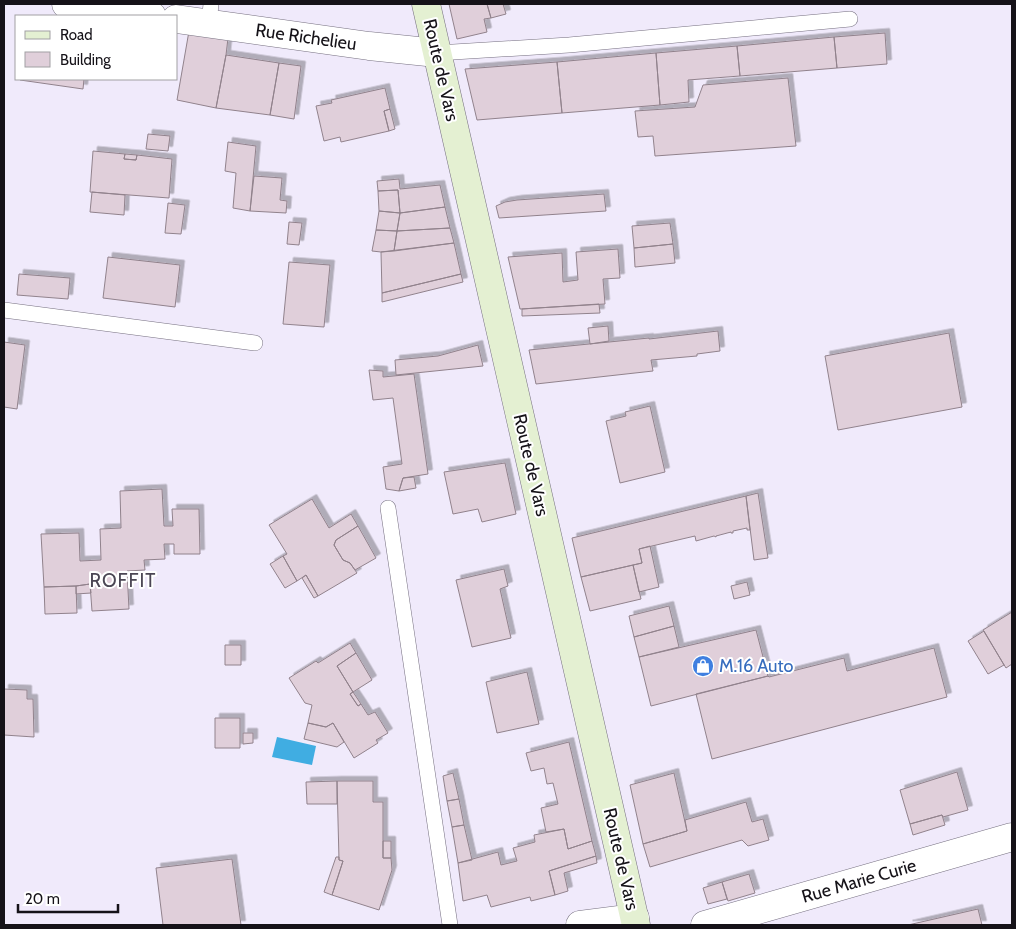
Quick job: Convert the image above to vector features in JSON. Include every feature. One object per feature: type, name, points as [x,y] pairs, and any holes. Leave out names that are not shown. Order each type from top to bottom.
[{"type":"main road","name":"Route de Vars","points":[[426,4],[635,922]]},
{"type":"street","points":[[66,4],[145,15]]},
{"type":"street","name":"Rue Richelieu","points":[[178,20],[210,14],[369,46],[437,53]]},
{"type":"street","name":"Rue Marie Curie","points":[[704,925],[1012,837]]},
{"type":"street","points":[[580,925],[635,922]]},
{"type":"lane","points":[[437,53],[569,45],[850,19]]},
{"type":"lane","points":[[4,310],[255,343]]},
{"type":"lane","points":[[388,508],[450,925]]},
{"type":"water","points":[[277,737],[316,746],[312,765],[272,757]]},
{"type":"building","points":[[449,4],[487,4],[491,18],[484,19],[487,32],[457,39]]},
{"type":"building","points":[[487,4],[503,4],[506,14],[491,18]]},
{"type":"building","points":[[189,31],[228,38],[216,108],[177,100]]},
{"type":"building","points":[[885,33],[887,64],[837,68],[834,37]]},
{"type":"building","points":[[834,37],[837,68],[740,76],[737,46]]},
{"type":"building","points":[[737,46],[740,76],[688,80],[689,102],[660,105],[656,53]]},
{"type":"building","points":[[656,53],[660,105],[562,113],[557,62]]},
{"type":"building","points":[[226,55],[279,63],[270,115],[216,108]]},
{"type":"building","points":[[557,62],[562,113],[477,120],[465,69]]},
{"type":"building","points":[[279,63],[301,66],[294,119],[270,115]]},
{"type":"building","points":[[788,78],[796,146],[655,156],[653,136],[638,137],[635,111],[695,107],[703,85]]},
{"type":"building","points":[[20,80],[84,80],[83,89]]},
{"type":"building","points":[[385,88],[390,109],[384,111],[389,131],[341,142],[340,137],[324,141],[316,106],[332,103],[331,100]]},
{"type":"building","points":[[390,109],[395,129],[389,131],[384,111]]},
{"type":"building","points":[[148,134],[170,136],[168,151],[146,149]]},
{"type":"building","points":[[228,142],[256,146],[250,211],[233,208],[236,173],[225,171]]},
{"type":"building","points":[[93,151],[125,154],[124,159],[136,160],[137,155],[172,159],[169,198],[90,192]]},
{"type":"building","points":[[125,154],[137,155],[136,160],[124,159]]},
{"type":"building","points":[[254,176],[282,178],[280,200],[287,201],[286,213],[250,211]]},
{"type":"building","points":[[399,179],[400,189],[440,185],[445,207],[400,213],[398,190],[378,191],[377,181]]},
{"type":"building","points":[[398,190],[400,213],[379,211],[378,191]]},
{"type":"building","points":[[92,192],[125,195],[124,215],[90,212]]},
{"type":"building","points":[[604,194],[606,211],[499,218],[496,206],[517,200]]},
{"type":"building","points":[[168,203],[185,205],[181,234],[165,233]]},
{"type":"building","points":[[445,207],[450,228],[397,231],[400,213]]},
{"type":"building","points":[[379,211],[400,213],[397,231],[376,230]]},
{"type":"building","points":[[289,222],[302,223],[299,245],[287,244]]},
{"type":"building","points":[[670,223],[673,244],[634,248],[632,226]]},
{"type":"building","points":[[450,228],[454,243],[394,251],[397,231]]},
{"type":"building","points":[[376,230],[397,231],[394,251],[372,251]]},
{"type":"building","points":[[454,243],[461,274],[382,293],[381,252]]},
{"type":"building","points":[[673,244],[675,263],[635,267],[634,248]]},
{"type":"building","points":[[618,249],[620,278],[603,279],[605,304],[520,309],[508,257],[562,253],[563,282],[578,280],[576,252]]},
{"type":"building","points":[[108,257],[180,265],[175,307],[103,298]]},
{"type":"building","points":[[289,262],[330,265],[324,327],[283,324]]},
{"type":"building","points":[[19,274],[70,278],[68,299],[17,295]]},
{"type":"building","points":[[461,274],[463,282],[382,302],[382,293]]},
{"type":"building","points":[[599,304],[600,313],[522,316],[522,309]]},
{"type":"building","points":[[608,326],[609,341],[590,344],[588,328]]},
{"type":"building","points":[[718,331],[720,351],[697,354],[697,356],[651,360],[653,371],[536,384],[529,350],[649,339]]},
{"type":"building","points":[[949,333],[962,407],[838,430],[825,356]]},
{"type":"building","points":[[4,342],[25,345],[17,409],[4,407]]},
{"type":"building","points":[[478,345],[483,366],[396,375],[395,360],[438,356]]},
{"type":"building","points":[[369,370],[383,371],[383,377],[414,374],[428,474],[403,478],[399,491],[386,489],[383,467],[402,464],[393,398],[373,400]]},
{"type":"building","points":[[650,406],[665,472],[620,483],[606,421],[626,416],[625,412]]},
{"type":"building","points":[[505,463],[516,514],[482,522],[478,509],[453,514],[444,472]]},
{"type":"building","points":[[414,477],[416,488],[399,491],[403,478]]},
{"type":"building","points":[[162,489],[164,526],[173,526],[172,509],[199,509],[200,554],[174,554],[174,544],[164,544],[165,559],[144,560],[145,570],[127,571],[129,609],[92,611],[90,584],[44,587],[41,534],[79,533],[80,561],[101,560],[100,529],[121,528],[120,491]]},
{"type":"building","points":[[758,493],[768,558],[754,560],[746,496]]},
{"type":"building","points":[[746,496],[750,530],[747,530],[747,528],[696,541],[695,536],[639,549],[642,563],[581,577],[572,538]]},
{"type":"building","points":[[312,499],[329,528],[351,514],[358,526],[336,540],[334,545],[343,560],[350,563],[357,573],[318,596],[306,575],[297,581],[283,556],[287,554],[269,525]]},
{"type":"building","points":[[358,526],[376,558],[355,570],[350,563],[343,560],[334,545],[336,540]]},
{"type":"building","points":[[650,546],[659,587],[639,592],[633,565],[642,563],[639,549]]},
{"type":"building","points":[[283,556],[297,581],[285,588],[270,564]]},
{"type":"building","points":[[633,565],[641,599],[590,611],[581,577]]},
{"type":"building","points":[[504,569],[508,586],[500,589],[511,638],[472,647],[456,580]]},
{"type":"building","points":[[306,575],[318,596],[314,598],[302,578]]},
{"type":"building","points":[[747,582],[750,595],[734,599],[731,586]]},
{"type":"building","points":[[90,584],[91,593],[76,594],[76,586]]},
{"type":"building","points":[[76,586],[77,613],[45,614],[44,587]]},
{"type":"building","points":[[669,606],[674,626],[634,637],[629,616]]},
{"type":"building","points":[[1012,612],[1012,664],[1006,668],[983,630]]},
{"type":"building","points":[[674,626],[679,647],[639,657],[634,637]]},
{"type":"building","name":"M.16 Auto","points":[[756,630],[768,676],[651,706],[639,657]]},
{"type":"building","points":[[984,631],[1004,665],[988,674],[968,641]]},
{"type":"building","points":[[350,643],[356,653],[337,666],[353,692],[350,694],[358,706],[361,704],[368,715],[375,712],[388,733],[376,740],[378,743],[354,758],[333,723],[326,727],[308,723],[312,705],[305,703],[289,678]]},
{"type":"building","points":[[225,645],[241,645],[241,665],[225,665]]},
{"type":"building","points":[[934,648],[947,697],[712,759],[696,694],[844,658],[847,671]]},
{"type":"building","points":[[356,653],[372,680],[353,692],[337,666]]},
{"type":"building","points":[[527,672],[539,724],[497,733],[486,682]]},
{"type":"building","points":[[4,689],[27,690],[27,699],[33,699],[34,737],[4,735]]},
{"type":"building","points":[[353,692],[361,704],[358,706],[350,694]]},
{"type":"building","points":[[215,718],[240,718],[240,748],[215,748]]},
{"type":"building","points":[[308,723],[326,727],[333,723],[344,742],[337,747],[304,739]]},
{"type":"building","points":[[243,733],[253,733],[253,743],[243,744]]},
{"type":"building","points":[[569,742],[592,841],[568,849],[564,829],[546,832],[541,808],[558,804],[553,783],[547,784],[544,768],[531,771],[526,753]]},
{"type":"building","points":[[957,772],[968,810],[910,824],[900,790]]},
{"type":"building","points":[[453,773],[459,799],[447,801],[443,776]]},
{"type":"building","points":[[674,773],[687,831],[643,844],[630,785]]},
{"type":"building","points":[[337,781],[337,804],[307,804],[306,782]]},
{"type":"building","points":[[337,781],[373,781],[373,802],[383,802],[383,858],[391,858],[392,870],[379,910],[332,895],[343,861],[339,860]]},
{"type":"building","points":[[459,799],[464,825],[452,827],[447,801]]},
{"type":"building","points":[[746,802],[752,822],[763,819],[769,840],[748,846],[742,840],[650,867],[643,844],[687,831],[685,820]]},
{"type":"building","points":[[942,815],[945,825],[913,835],[910,824]]},
{"type":"building","points":[[464,825],[472,860],[458,863],[452,827]]},
{"type":"building","points":[[564,829],[568,849],[592,841],[596,856],[549,871],[555,895],[531,901],[530,897],[491,907],[487,895],[463,901],[458,863],[498,852],[501,865],[517,861],[513,848],[535,842],[534,835]]},
{"type":"building","points":[[383,841],[391,841],[391,858],[383,858]]},
{"type":"building","points":[[596,856],[597,863],[564,873],[568,891],[555,895],[549,871]]},
{"type":"building","points":[[336,857],[343,861],[332,895],[324,892]]},
{"type":"building","points":[[232,859],[241,925],[163,925],[156,868]]},
{"type":"building","points":[[749,874],[755,893],[728,901],[722,882]]},
{"type":"building","points":[[722,882],[727,899],[708,904],[703,888]]},
{"type":"building","points":[[978,909],[982,925],[908,925]]},
{"type":"place","name":"M.16 Auto","points":[[703,666]]},
{"type":"district","name":"ROFFIT","points":[[123,580]]}]
